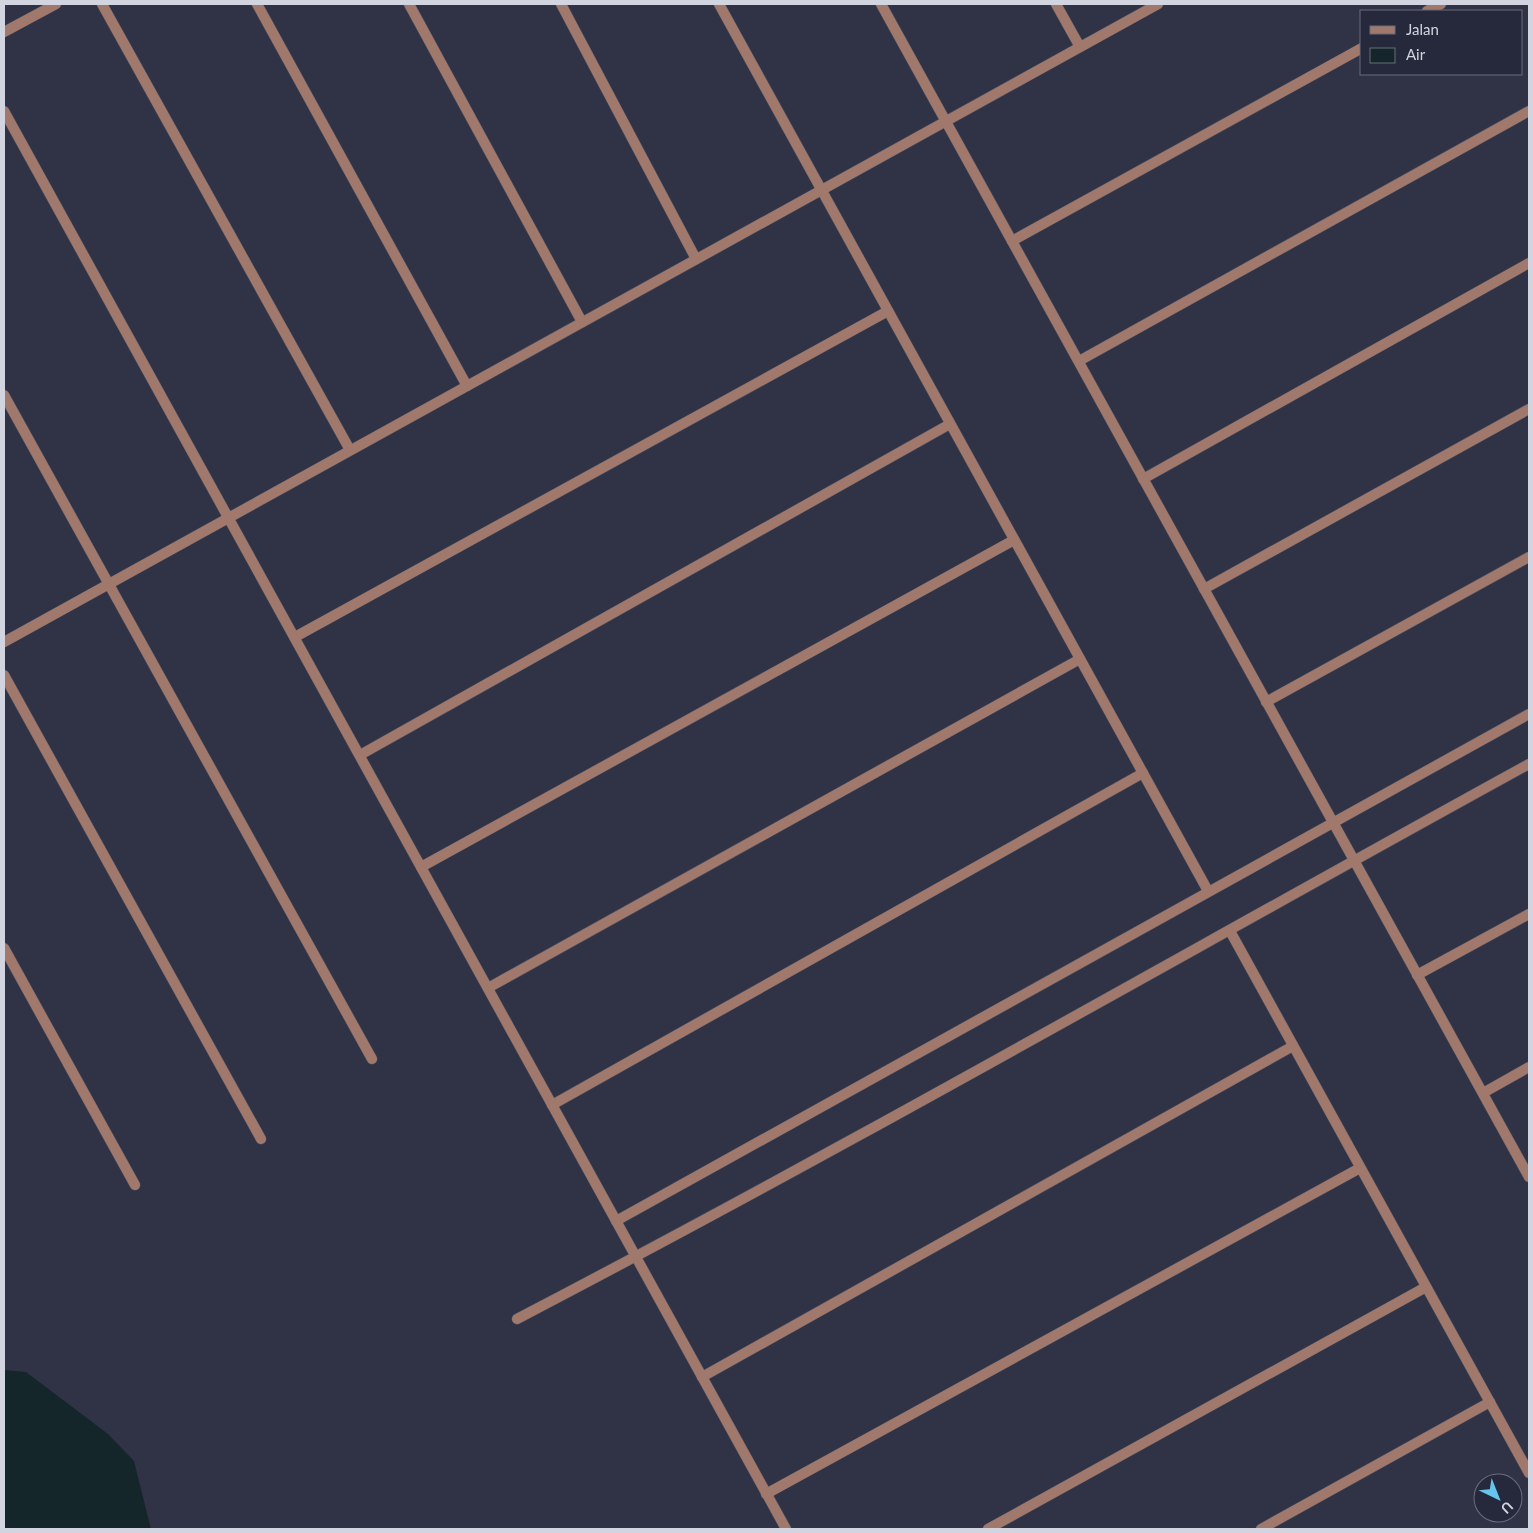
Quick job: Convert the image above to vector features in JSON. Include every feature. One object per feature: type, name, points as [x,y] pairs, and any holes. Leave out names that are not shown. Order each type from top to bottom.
[{"type":"street","points":[[4,32],[56,4]]},
{"type":"street","points":[[102,4],[350,450]]},
{"type":"street","points":[[257,4],[467,386]]},
{"type":"street","points":[[408,4],[582,322]]},
{"type":"street","points":[[561,4],[696,259]]},
{"type":"street","points":[[719,4],[1208,891]]},
{"type":"street","points":[[880,4],[1529,1177]]},
{"type":"street","points":[[1056,4],[1080,47]]},
{"type":"street","points":[[4,642],[1158,4]]},
{"type":"street","points":[[1429,10],[1441,4]]},
{"type":"street","points":[[1012,241],[1360,49]]},
{"type":"street","points":[[4,111],[786,1529]]},
{"type":"street","points":[[1079,361],[1529,111]]},
{"type":"street","points":[[1143,479],[1529,264]]},
{"type":"street","points":[[295,637],[888,311]]},
{"type":"street","points":[[4,395],[372,1059]]},
{"type":"street","points":[[1204,589],[1529,409]]},
{"type":"street","points":[[360,755],[950,424]]},
{"type":"street","points":[[421,867],[1014,540]]},
{"type":"street","points":[[1266,702],[1529,558]]},
{"type":"street","points":[[488,988],[1080,658]]},
{"type":"street","points":[[4,675],[261,1138]]},
{"type":"street","points":[[616,1221],[1529,714]]},
{"type":"street","points":[[517,1320],[636,1258],[1230,932],[1354,860],[1529,764]]},
{"type":"street","points":[[552,1105],[1143,773]]},
{"type":"street","points":[[1418,975],[1529,914]]},
{"type":"street","points":[[1230,932],[1529,1473]]},
{"type":"street","points":[[4,948],[135,1185]]},
{"type":"street","points":[[702,1377],[1293,1046]]},
{"type":"street","points":[[1482,1093],[1529,1067]]},
{"type":"street","points":[[766,1494],[1360,1168]]},
{"type":"street","points":[[988,1529],[1426,1287]]},
{"type":"street","points":[[1261,1529],[1490,1402]]},
{"type":"water","points":[[4,1370],[26,1372],[108,1434],[134,1461],[151,1529],[4,1529]]}]
